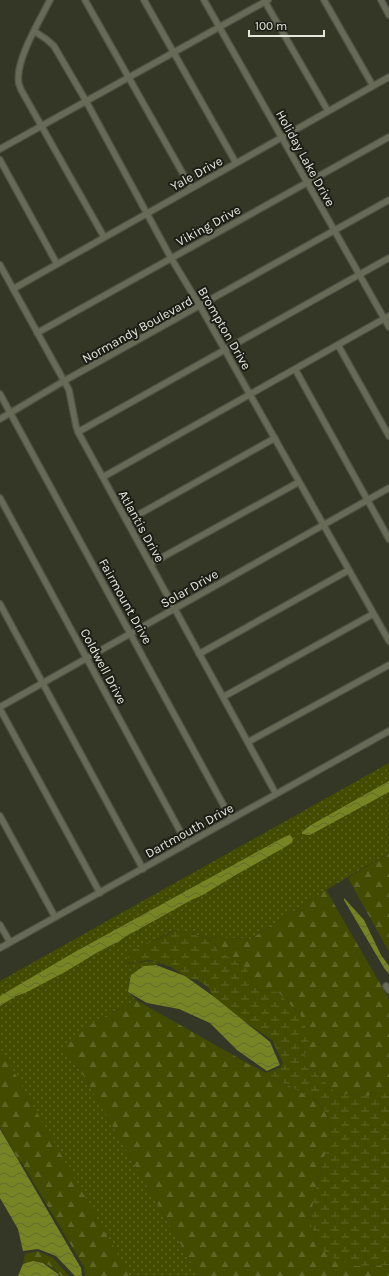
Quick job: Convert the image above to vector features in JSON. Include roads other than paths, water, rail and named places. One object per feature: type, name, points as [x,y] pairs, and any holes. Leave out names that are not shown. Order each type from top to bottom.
[{"type":"street","points":[[50,0],[22,56],[19,70],[19,83],[24,95],[104,237]]},
{"type":"street","points":[[85,0],[191,188]]},
{"type":"street","points":[[144,0],[236,163]]},
{"type":"street","name":"Holiday Lake Drive","points":[[204,0],[360,275],[387,318],[389,327]]},
{"type":"street","points":[[0,149],[174,53],[266,0],[328,111]]},
{"type":"street","points":[[324,0],[373,86]]},
{"type":"street","points":[[381,0],[389,15]]},
{"type":"street","name":"Brompton Drive","points":[[34,31],[54,46],[86,101],[171,258],[275,438],[389,642]]},
{"type":"street","name":"Yale Drive","points":[[13,289],[389,77]]},
{"type":"street","name":"Viking Drive","points":[[37,333],[389,137]]},
{"type":"street","points":[[0,160],[57,264]]},
{"type":"street","name":"Normandy Boulevard","points":[[0,419],[389,200]]},
{"type":"street","points":[[78,432],[389,258]]},
{"type":"street","name":"Atlantis Drive","points":[[0,265],[69,390],[78,432],[276,794]]},
{"type":"street","points":[[103,477],[387,318]]},
{"type":"street","points":[[338,345],[389,436]]},
{"type":"street","points":[[295,369],[389,539]]},
{"type":"street","name":"Fairmount Drive","points":[[0,394],[231,819]]},
{"type":"street","points":[[127,521],[275,438]]},
{"type":"street","points":[[150,564],[299,482]]},
{"type":"street","name":"Solar Drive","points":[[0,708],[174,608],[389,488]]},
{"type":"street","name":"Coldwell Drive","points":[[0,498],[187,844]]},
{"type":"street","points":[[199,654],[349,570]]},
{"type":"street","points":[[0,604],[143,869]]},
{"type":"street","points":[[223,697],[373,614]]},
{"type":"street","points":[[248,742],[389,665]]},
{"type":"street","points":[[0,708],[100,893]]},
{"type":"street","name":"Dartmouth Drive","points":[[0,948],[389,731]]},
{"type":"street","points":[[0,816],[55,917]]},
{"type":"street","points":[[0,925],[10,942]]},
{"type":"water","points":[[389,781],[389,792],[310,835],[302,834],[302,832],[311,825]]},
{"type":"water","points":[[290,835],[293,839],[292,843],[287,846],[65,972],[25,993],[16,996],[0,1006],[0,996],[73,953]]},
{"type":"water","points":[[344,898],[364,920],[381,955],[389,966],[389,974],[384,968]]},
{"type":"water","points":[[156,965],[185,976],[213,996],[270,1042],[280,1065],[267,1071],[237,1050],[210,1023],[179,1009],[147,1003],[128,992],[131,975],[144,966]]},
{"type":"water","points":[[0,1129],[81,1268],[82,1276],[75,1276],[56,1256],[38,1249],[23,1251],[18,1229],[0,1198]]},
{"type":"water","points":[[33,1261],[43,1263],[59,1276],[18,1276],[23,1264]]}]
